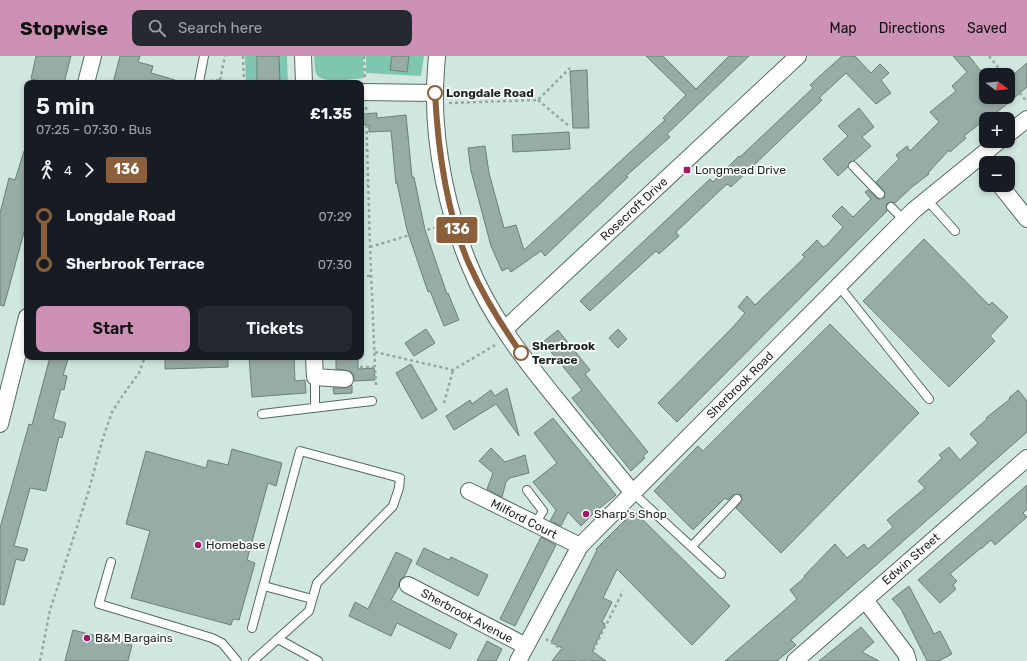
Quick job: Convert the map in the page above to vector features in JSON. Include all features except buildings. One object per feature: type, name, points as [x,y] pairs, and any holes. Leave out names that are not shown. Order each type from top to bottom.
[{"type":"street","points":[[87,80],[93,56]]},
{"type":"street","points":[[303,56],[304,80]]},
{"type":"street","points":[[437,56],[435,98],[439,149],[454,222],[469,265],[489,304],[529,365],[633,493]]},
{"type":"street","name":"Rosecroft Drive","points":[[507,333],[798,56]]},
{"type":"street","points":[[364,92],[435,98]]},
{"type":"street","points":[[1015,128],[1027,119]]},
{"type":"street","name":"Sherbrook Road","points":[[987,156],[994,148]]},
{"type":"street","name":"Sherbrook Road","points":[[518,661],[580,546],[914,210],[926,200],[979,165]]},
{"type":"street","points":[[1006,192],[1027,219]]},
{"type":"street","points":[[0,424],[24,329]]},
{"type":"street","points":[[314,360],[315,377],[345,379]]},
{"type":"street","name":"Edwin Street","points":[[795,661],[1027,458]]},
{"type":"street","name":"Milford Court","points":[[469,491],[580,546]]},
{"type":"street","name":"Sherbrook Avenue","points":[[408,585],[526,646]]},
{"type":"street","points":[[865,600],[906,654],[908,661]]},
{"type":"lane","points":[[199,80],[204,56]]},
{"type":"lane","points":[[853,166],[880,194]]},
{"type":"lane","points":[[926,200],[955,231]]},
{"type":"lane","points":[[891,207],[904,220]]},
{"type":"lane","points":[[839,286],[929,398]]},
{"type":"lane","points":[[315,377],[315,408]]},
{"type":"lane","points":[[262,414],[372,401]]},
{"type":"lane","points":[[252,628],[300,451],[400,478],[399,488],[393,506],[317,583],[309,611],[253,661]]},
{"type":"lane","points":[[526,490],[543,511],[535,524]]},
{"type":"lane","points":[[633,493],[721,574]]},
{"type":"lane","points":[[692,546],[737,499]]},
{"type":"lane","points":[[111,562],[100,604],[212,638],[222,644],[237,661]]},
{"type":"lane","points":[[264,586],[312,599]]},
{"type":"lane","points":[[278,639],[318,661]]},
{"type":"path","points":[[220,80],[225,56]]},
{"type":"path","points":[[243,56],[244,80]]},
{"type":"path","points":[[363,80],[364,56]]},
{"type":"path","points":[[989,56],[998,68]]},
{"type":"path","points":[[538,100],[570,68]]},
{"type":"path","points":[[1015,87],[1027,102]]},
{"type":"path","points":[[435,98],[538,100],[570,127]]},
{"type":"path","points":[[364,111],[375,367]]},
{"type":"path","points":[[370,247],[454,222]]},
{"type":"path","points":[[364,276],[371,276]]},
{"type":"path","points":[[444,403],[453,370],[507,333]]},
{"type":"path","points":[[375,352],[453,370]]},
{"type":"path","points":[[40,661],[50,610],[88,493],[103,438],[112,412],[139,373],[144,360]]},
{"type":"path","points":[[588,661],[623,591]]},
{"type":"path","points":[[534,632],[579,661]]},
{"type":"green space","points":[[245,56],[287,56],[288,80],[246,80]]},
{"type":"green space","points":[[314,56],[363,56],[364,78],[332,80],[321,78],[316,73]]},
{"type":"green space","points":[[366,56],[424,56],[421,76],[366,73]]},
{"type":"bus line","name":"136","points":[[435,93],[439,149],[454,222],[469,265],[489,304],[521,353]]},
{"type":"place","name":"Longdale Road","points":[[435,93]]},
{"type":"place","name":"Longmead Drive","points":[[687,170]]},
{"type":"place","name":"Sherbrook Terrace","points":[[521,353]]},
{"type":"place","name":"Sharp's Shop","points":[[586,514]]},
{"type":"place","name":"Homebase","points":[[198,545]]},
{"type":"place","name":"B&M Bargains","points":[[87,638]]}]
